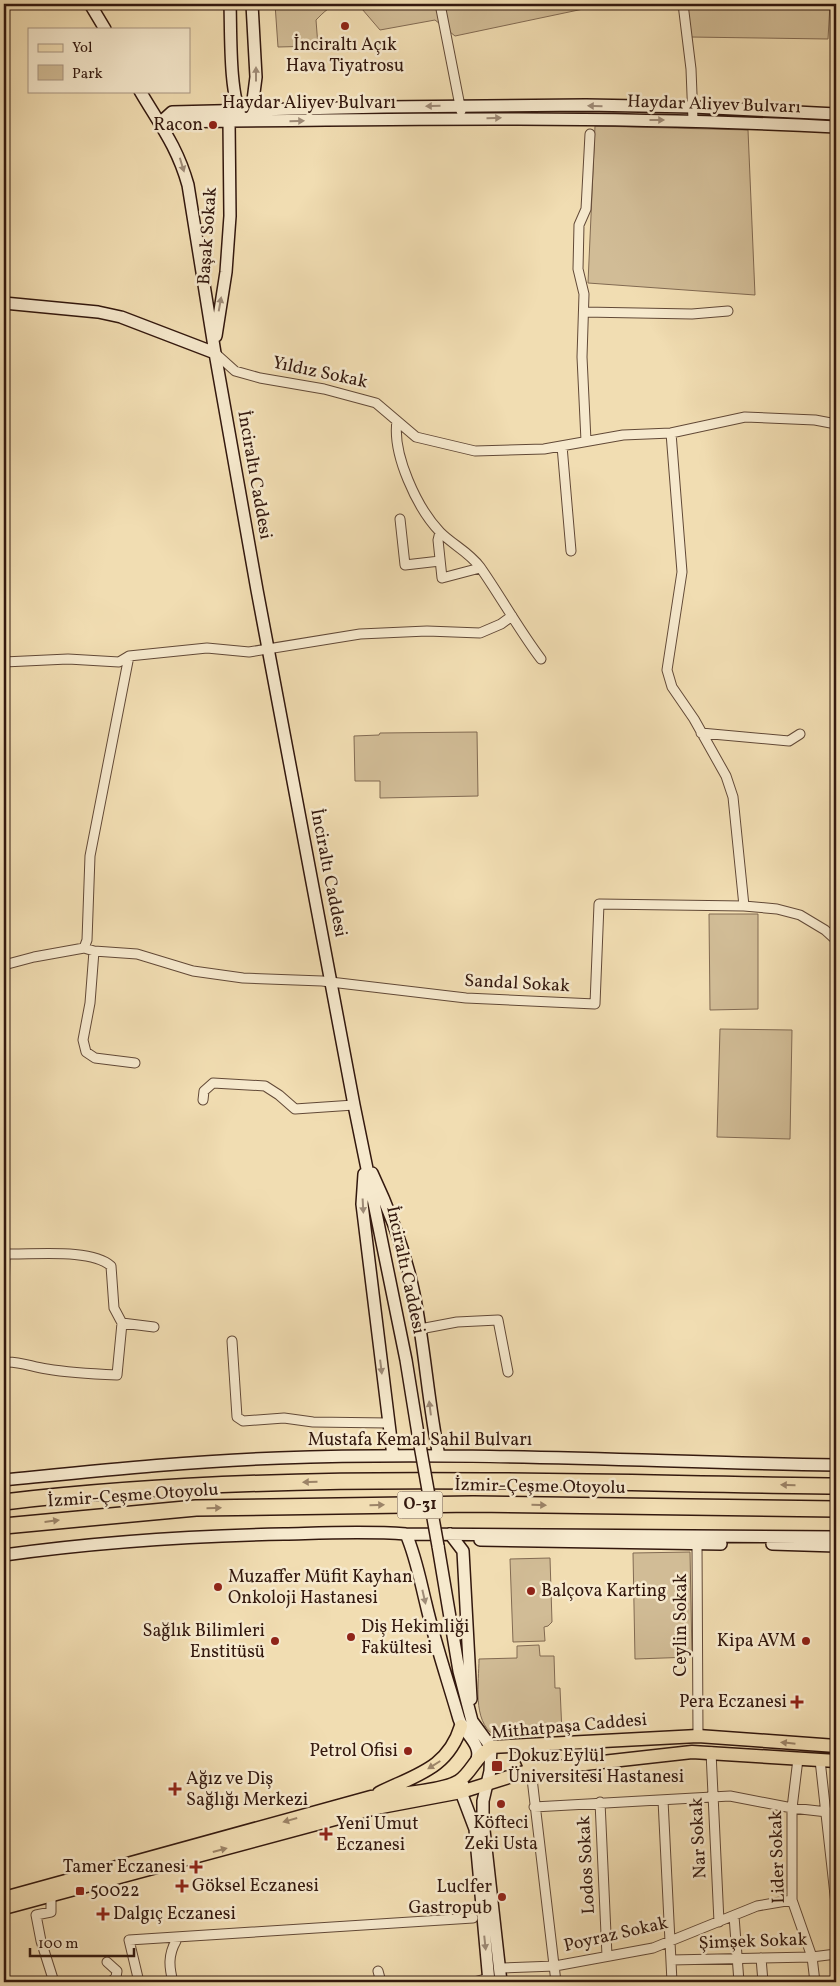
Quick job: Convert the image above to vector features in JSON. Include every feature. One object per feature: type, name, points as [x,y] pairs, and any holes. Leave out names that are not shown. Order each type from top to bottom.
[{"type":"highway","name":"İzmir-Çeşme Otoyolu","points":[[4,1502],[195,1484],[332,1481],[498,1479],[836,1486]]},
{"type":"highway","name":"İzmir-Çeşme Otoyolu","points":[[4,1526],[206,1508],[473,1504],[836,1509]]},
{"type":"main road","points":[[90,4],[104,28]]},
{"type":"main road","points":[[230,4],[233,70],[238,109],[248,122],[254,110],[256,77],[252,4]]},
{"type":"main road","name":"İnciraltı Caddesi","points":[[141,92],[161,122],[181,159],[188,185],[215,353],[268,649],[354,1105],[406,1360],[459,1671],[464,1724]]},
{"type":"main road","name":"Haydar Aliyev Bulvarı","points":[[161,122],[172,112],[238,109],[461,106],[693,107],[836,114]]},
{"type":"main road","name":"Haydar Aliyev Bulvarı","points":[[161,122],[461,119],[693,120],[836,127]]},
{"type":"main road","name":"Başak Sokak","points":[[215,353],[226,272],[230,216],[229,121]]},
{"type":"main road","name":"Yıldız Sokak","points":[[4,302],[98,312],[121,317],[215,353]]},
{"type":"main road","points":[[365,1157],[385,1200],[414,1292],[431,1420],[439,1456]]},
{"type":"main road","points":[[365,1157],[362,1204],[393,1456]]},
{"type":"main road","name":"Mustafa Kemal Sahil Bulvarı","points":[[4,1480],[196,1462],[393,1456],[836,1465]]},
{"type":"main road","points":[[4,1555],[110,1542],[192,1536],[370,1531],[406,1534],[836,1537]]},
{"type":"main road","points":[[454,1533],[476,1539],[836,1546]]},
{"type":"main road","points":[[374,1803],[449,1754],[464,1724],[463,1551],[454,1533]]},
{"type":"main road","points":[[406,1534],[414,1553],[428,1614],[464,1724],[477,1747],[479,1756],[462,1792],[475,1829],[489,1980]]},
{"type":"main road","points":[[463,1551],[476,1539]]},
{"type":"main road","points":[[464,1724],[490,1747],[488,1783],[483,1800],[483,1821],[501,1968],[501,1982]]},
{"type":"main road","name":"Mithatpaşa Caddesi","points":[[4,1898],[458,1782],[479,1756],[490,1747],[698,1736],[836,1746]]},
{"type":"main road","points":[[534,1744],[526,1758],[534,1770]]},
{"type":"main road","name":"Mithatpaşa Caddesi","points":[[4,1908],[374,1803],[462,1792],[534,1770],[683,1753],[711,1752],[836,1761]]},
{"type":"street","points":[[440,4],[461,106],[461,119]]},
{"type":"street","points":[[683,4],[693,120]]},
{"type":"street","points":[[384,107],[384,120]]},
{"type":"street","points":[[586,441],[582,357],[584,287],[578,268],[579,225],[586,209],[590,134]]},
{"type":"street","points":[[584,312],[692,314],[728,311]]},
{"type":"street","name":"Yıldız Sokak","points":[[215,353],[236,371],[260,378],[324,389],[376,403],[416,437],[475,452],[544,449],[624,435],[671,433],[745,417],[815,420],[836,424]]},
{"type":"street","points":[[397,421],[395,433],[400,461],[411,486],[440,532],[466,551],[480,568],[541,660]]},
{"type":"street","points":[[671,433],[682,572],[667,670],[672,687],[694,719],[726,776],[733,797],[744,906]]},
{"type":"street","points":[[562,446],[570,551]]},
{"type":"street","points":[[400,519],[405,565],[440,561]]},
{"type":"street","points":[[440,532],[438,540],[442,578],[480,568]]},
{"type":"street","points":[[4,662],[68,659],[119,662],[128,656],[207,648],[249,652],[360,634],[428,631],[480,633],[501,624],[512,616]]},
{"type":"street","points":[[4,965],[42,955],[84,948],[87,940],[90,856],[128,656]]},
{"type":"street","points":[[701,733],[789,741],[800,734]]},
{"type":"street","name":"Sandal Sokak","points":[[84,948],[94,951],[137,954],[193,970],[243,978],[322,981],[332,984],[466,998],[595,1004],[599,904],[744,906],[800,915],[825,930],[836,940]]},
{"type":"street","points":[[94,951],[90,1003],[83,1040],[86,1052],[96,1058],[135,1063]]},
{"type":"street","points":[[203,1100],[204,1091],[213,1083],[265,1086],[295,1109],[354,1105]]},
{"type":"street","points":[[4,1299],[5,1254],[88,1256],[105,1261],[112,1266],[114,1308],[122,1323],[116,1375],[76,1374],[43,1369],[17,1361],[4,1362],[4,1346]]},
{"type":"street","points":[[420,1329],[457,1322],[498,1320],[508,1372]]},
{"type":"street","points":[[122,1323],[154,1327]]},
{"type":"street","points":[[232,1341],[237,1418],[243,1421],[284,1418],[313,1422],[388,1423]]},
{"type":"street","name":"Ceylin Sokak","points":[[697,1544],[698,1736]]},
{"type":"street","name":"Nar Sokak","points":[[711,1752],[719,1922]]},
{"type":"street","name":"Lider Sokak","points":[[798,1759],[792,1808],[792,1900],[812,1957],[815,1982]]},
{"type":"street","points":[[820,1760],[836,1904]]},
{"type":"street","points":[[534,1770],[534,1807],[556,1982]]},
{"type":"street","points":[[534,1807],[730,1796],[792,1808],[836,1813]]},
{"type":"street","points":[[663,1800],[672,1982]]},
{"type":"street","name":"Lodos Sokak","points":[[600,1802],[607,1956]]},
{"type":"street","points":[[36,1915],[52,1912],[51,1896]]},
{"type":"street","name":"Poyraz Sokak","points":[[501,1968],[555,1966],[653,1948],[758,1906],[792,1900]]},
{"type":"street","points":[[34,1901],[41,1941],[54,1982]]},
{"type":"street","points":[[734,1916],[738,1982]]},
{"type":"street","points":[[139,1982],[129,1940],[473,1918]]},
{"type":"street","points":[[173,1982],[169,1964],[171,1949],[176,1941],[174,1937]]},
{"type":"street","name":"Şimşek Sokak","points":[[670,1960],[812,1957],[836,1954]]},
{"type":"street","points":[[761,1958],[763,1982]]},
{"type":"street","points":[[107,1962],[116,1971],[116,1977],[111,1982]]},
{"type":"street","points":[[378,1971],[381,1982]]},
{"type":"street","points":[[474,1982],[489,1980]]},
{"type":"green space","points":[[275,4],[339,4],[325,11],[316,20],[318,46],[278,47]]},
{"type":"green space","points":[[353,4],[607,4],[455,36],[435,20],[380,30],[362,9]]},
{"type":"green space","points":[[687,4],[830,4],[828,39],[690,37]]},
{"type":"green space","points":[[595,126],[748,130],[755,295],[588,283]]},
{"type":"green space","points":[[477,732],[478,796],[380,798],[380,781],[355,781],[354,736],[379,735],[380,733]]},
{"type":"green space","points":[[709,914],[758,914],[758,1009],[710,1010]]},
{"type":"green space","points":[[720,1029],[792,1030],[790,1139],[717,1137]]},
{"type":"green space","points":[[690,1552],[692,1657],[635,1659],[633,1553]]},
{"type":"green space","name":"Balçova Karting","points":[[550,1558],[552,1622],[544,1627],[545,1641],[513,1642],[510,1559]]},
{"type":"green space","points":[[539,1645],[540,1656],[554,1656],[555,1688],[560,1688],[562,1733],[494,1735],[487,1729],[480,1711],[478,1700],[479,1659],[517,1658],[517,1646]]},
{"type":"place","name":"İnciraltı Açık Hava Tiyatrosu","points":[[345,26]]},
{"type":"place","name":"Racon","points":[[213,125]]},
{"type":"place","name":"Muzaffer Müfit Kayhan Onkoloji Hastanesi","points":[[218,1587]]},
{"type":"place","name":"Balçova Karting","points":[[531,1591]]},
{"type":"place","name":"Diş Hekimliği Fakültesi","points":[[351,1637]]},
{"type":"place","name":"Sağlık Bilimleri Enstitüsü","points":[[275,1641]]},
{"type":"place","name":"Kipa AVM","points":[[806,1641]]},
{"type":"place","name":"Pera Eczanesi","points":[[797,1702]]},
{"type":"place","name":"Petrol Ofisi","points":[[408,1751]]},
{"type":"place","name":"Dokuz Eylül Üniversitesi Hastanesi","points":[[497,1766]]},
{"type":"place","name":"Ağız ve Diş Sağlığı Merkezi","points":[[175,1789]]},
{"type":"place","name":"Köfteci Zeki Usta","points":[[501,1804]]},
{"type":"place","name":"Yeni Umut Eczanesi","points":[[326,1834]]},
{"type":"place","name":"Tamer Eczanesi","points":[[196,1867]]},
{"type":"place","name":"Göksel Eczanesi","points":[[182,1886]]},
{"type":"place","name":"50022","points":[[80,1891]]},
{"type":"place","name":"Luclfer Gastropub","points":[[502,1897]]},
{"type":"place","name":"Dalgıç Eczanesi","points":[[103,1914]]}]
